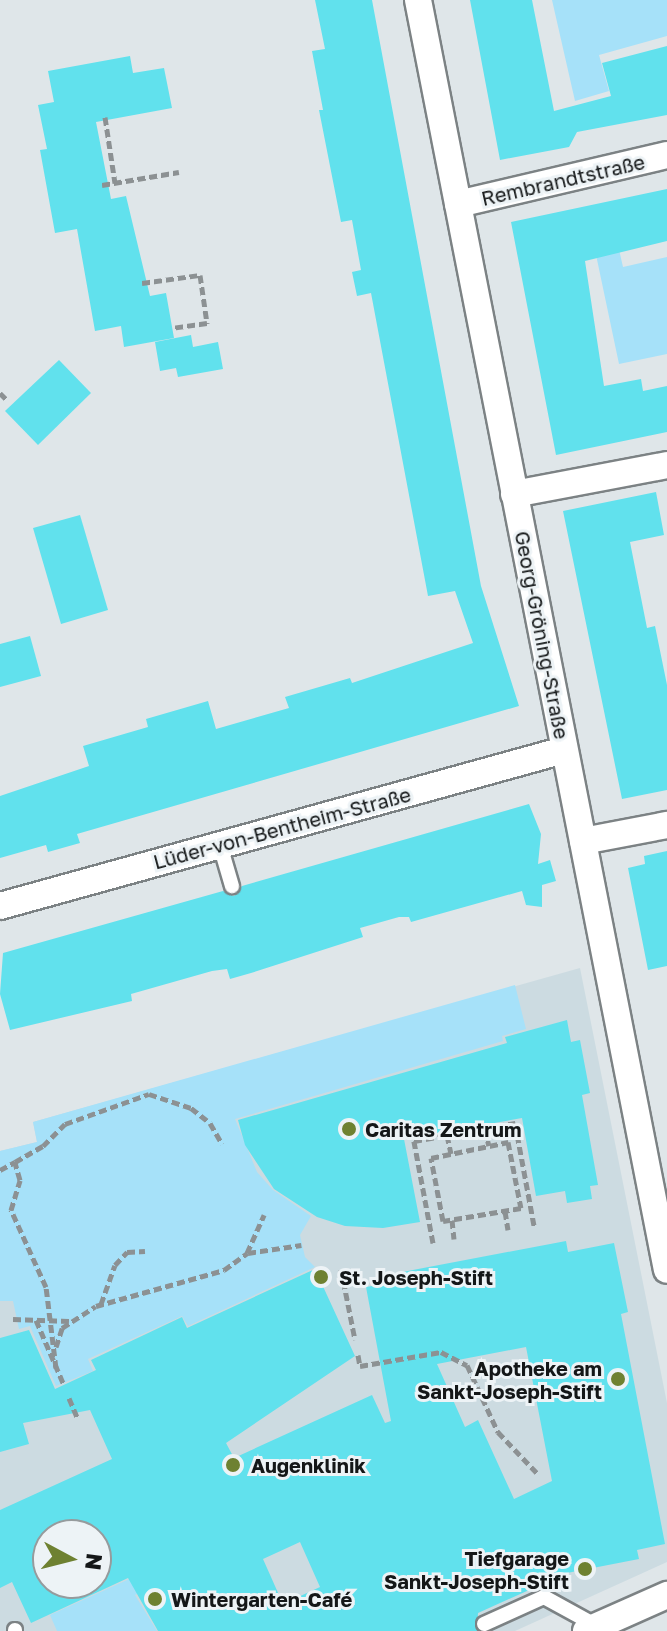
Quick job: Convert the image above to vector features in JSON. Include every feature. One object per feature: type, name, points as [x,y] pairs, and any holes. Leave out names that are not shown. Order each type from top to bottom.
[{"type":"street","name":"Georg-Gröning-Straße","points":[[418,0],[564,750],[658,1178],[667,1270]]},
{"type":"street","name":"Rembrandtstraße","points":[[458,204],[667,155]]},
{"type":"street","points":[[514,494],[667,465]]},
{"type":"street","name":"Lüder-von-Bentheim-Straße","points":[[0,906],[564,750]]},
{"type":"street","points":[[583,841],[667,825]]},
{"type":"street","points":[[592,1629],[667,1595]]},
{"type":"lane","points":[[220,845],[232,886]]},
{"type":"lane","points":[[484,1624],[544,1597],[592,1629]]},
{"type":"path","points":[[105,117],[115,183]]},
{"type":"path","points":[[102,185],[179,172]]},
{"type":"path","points":[[142,283],[200,275],[207,323],[172,328]]},
{"type":"path","points":[[0,393],[8,401]]},
{"type":"path","points":[[0,1170],[43,1146],[65,1124],[149,1094],[191,1108],[210,1123],[222,1144]]},
{"type":"path","points":[[433,1243],[414,1141],[515,1123],[534,1226]]},
{"type":"path","points":[[485,1129],[489,1146]]},
{"type":"path","points":[[447,1135],[451,1154]]},
{"type":"path","points":[[508,1142],[521,1208],[443,1221],[431,1158],[451,1154],[508,1142]]},
{"type":"path","points":[[15,1162],[20,1180],[11,1210],[42,1275],[56,1368]]},
{"type":"path","points":[[517,1188],[527,1187]]},
{"type":"path","points":[[426,1206],[439,1203]]},
{"type":"path","points":[[0,1210],[11,1210]]},
{"type":"path","points":[[505,1211],[508,1230]]},
{"type":"path","points":[[247,1253],[264,1215]]},
{"type":"path","points":[[452,1220],[454,1239]]},
{"type":"path","points":[[55,1352],[62,1328],[101,1305],[193,1283],[247,1253],[301,1245]]},
{"type":"path","points":[[101,1305],[115,1265],[127,1252],[145,1251]]},
{"type":"path","points":[[341,1269],[355,1340]]},
{"type":"path","points":[[13,1319],[70,1321]]},
{"type":"path","points":[[36,1320],[64,1385]]},
{"type":"path","points":[[358,1355],[360,1366],[441,1352],[467,1365],[498,1432],[539,1475]]},
{"type":"path","points":[[69,1398],[78,1419]]},
{"type":"shaded area","points":[[552,0],[667,0],[667,36],[599,55],[609,91],[575,101]]},
{"type":"shaded area","points":[[618,245],[623,267],[667,257],[667,354],[619,364],[595,250]]},
{"type":"shaded area","name":"St. Joseph-Stift","points":[[580,968],[667,1403],[667,1562],[515,1631],[0,1631],[0,1151],[37,1142],[33,1122]]},
{"type":"shaded area","points":[[515,985],[526,1029],[502,1036],[503,1041],[235,1119],[257,1172],[273,1190],[311,1216],[300,1235],[305,1257],[315,1267],[188,1326],[182,1316],[88,1359],[93,1371],[56,1386],[30,1326],[19,1329],[13,1301],[0,1301],[0,1151],[37,1142],[33,1122]]},
{"type":"shaded area","points":[[149,1570],[156,1585],[135,1595],[157,1631],[57,1631],[50,1615],[85,1599],[112,1599],[112,1587]]},
{"type":"building","points":[[315,0],[372,0],[481,586],[519,706],[77,834],[80,843],[48,852],[46,845],[0,858],[0,796],[89,766],[83,746],[148,727],[146,719],[208,701],[216,729],[289,708],[285,697],[350,678],[352,683],[473,643],[455,591],[428,596],[371,293],[357,296],[352,272],[361,270],[352,220],[341,222],[319,110],[323,110],[312,51],[325,49]]},
{"type":"building","points":[[470,0],[532,0],[554,111],[611,96],[602,63],[667,46],[667,115],[577,132],[569,147],[500,160]]},
{"type":"building","points":[[130,56],[133,73],[164,68],[172,108],[96,122],[111,199],[126,196],[150,296],[166,293],[174,338],[124,347],[121,326],[95,331],[77,229],[55,233],[40,150],[47,149],[38,105],[54,102],[48,71]]},
{"type":"building","points":[[667,189],[667,241],[585,261],[604,386],[641,379],[643,391],[667,386],[667,432],[556,455],[511,222]]},
{"type":"building","points":[[191,335],[193,347],[218,342],[223,369],[178,377],[176,368],[160,371],[155,342]]},
{"type":"building","points":[[59,360],[91,393],[38,445],[5,411]]},
{"type":"building","points":[[656,492],[664,535],[630,542],[647,628],[655,626],[667,685],[667,790],[622,799],[563,511]]},
{"type":"building","points":[[80,515],[108,610],[61,624],[33,528]]},
{"type":"building","points":[[30,636],[41,676],[0,687],[0,644]]},
{"type":"building","points":[[529,804],[541,834],[538,864],[550,860],[556,881],[542,885],[542,907],[526,905],[522,891],[411,922],[409,917],[399,917],[360,928],[363,937],[251,973],[230,979],[227,969],[212,971],[131,994],[132,1001],[10,1030],[0,994],[3,953],[223,891],[234,896],[242,886]]},
{"type":"building","points":[[667,851],[667,966],[648,970],[628,868],[645,864],[644,856]]},
{"type":"building","name":"Caritas Zentrum","points":[[567,1020],[571,1042],[580,1040],[590,1093],[582,1095],[598,1185],[590,1186],[592,1199],[567,1203],[565,1191],[536,1196],[522,1118],[404,1139],[420,1222],[383,1228],[345,1226],[317,1217],[274,1189],[245,1145],[238,1120],[507,1043],[505,1037]]},
{"type":"building","points":[[566,1241],[568,1252],[614,1243],[628,1312],[621,1314],[665,1544],[637,1550],[639,1559],[567,1573],[478,1613],[477,1631],[158,1631],[128,1578],[112,1585],[112,1519],[32,1519],[32,1599],[83,1599],[31,1623],[12,1582],[0,1588],[0,1510],[112,1459],[90,1410],[23,1423],[29,1444],[0,1452],[0,1338],[29,1330],[55,1389],[96,1370],[91,1360],[182,1317],[187,1328],[315,1269],[355,1356],[226,1443],[234,1458],[372,1395],[385,1423],[391,1421],[366,1287],[378,1285],[376,1277]],"holes":[[[526,1347],[552,1481],[514,1499],[478,1420],[465,1427],[437,1364]],[[300,1542],[320,1587],[283,1604],[263,1559]]]},
{"type":"place","name":"Caritas Zentrum","points":[[349,1129]]},
{"type":"place","name":"St. Joseph-Stift","points":[[321,1277]]},
{"type":"place","name":"Apotheke am Sankt-Joseph-Stift","points":[[618,1379]]},
{"type":"place","name":"Augenklinik","points":[[233,1465]]},
{"type":"place","name":"Tiefgarage Sankt-Joseph-Stift","points":[[585,1569]]},
{"type":"place","name":"Wintergarten-Café","points":[[155,1599]]}]
